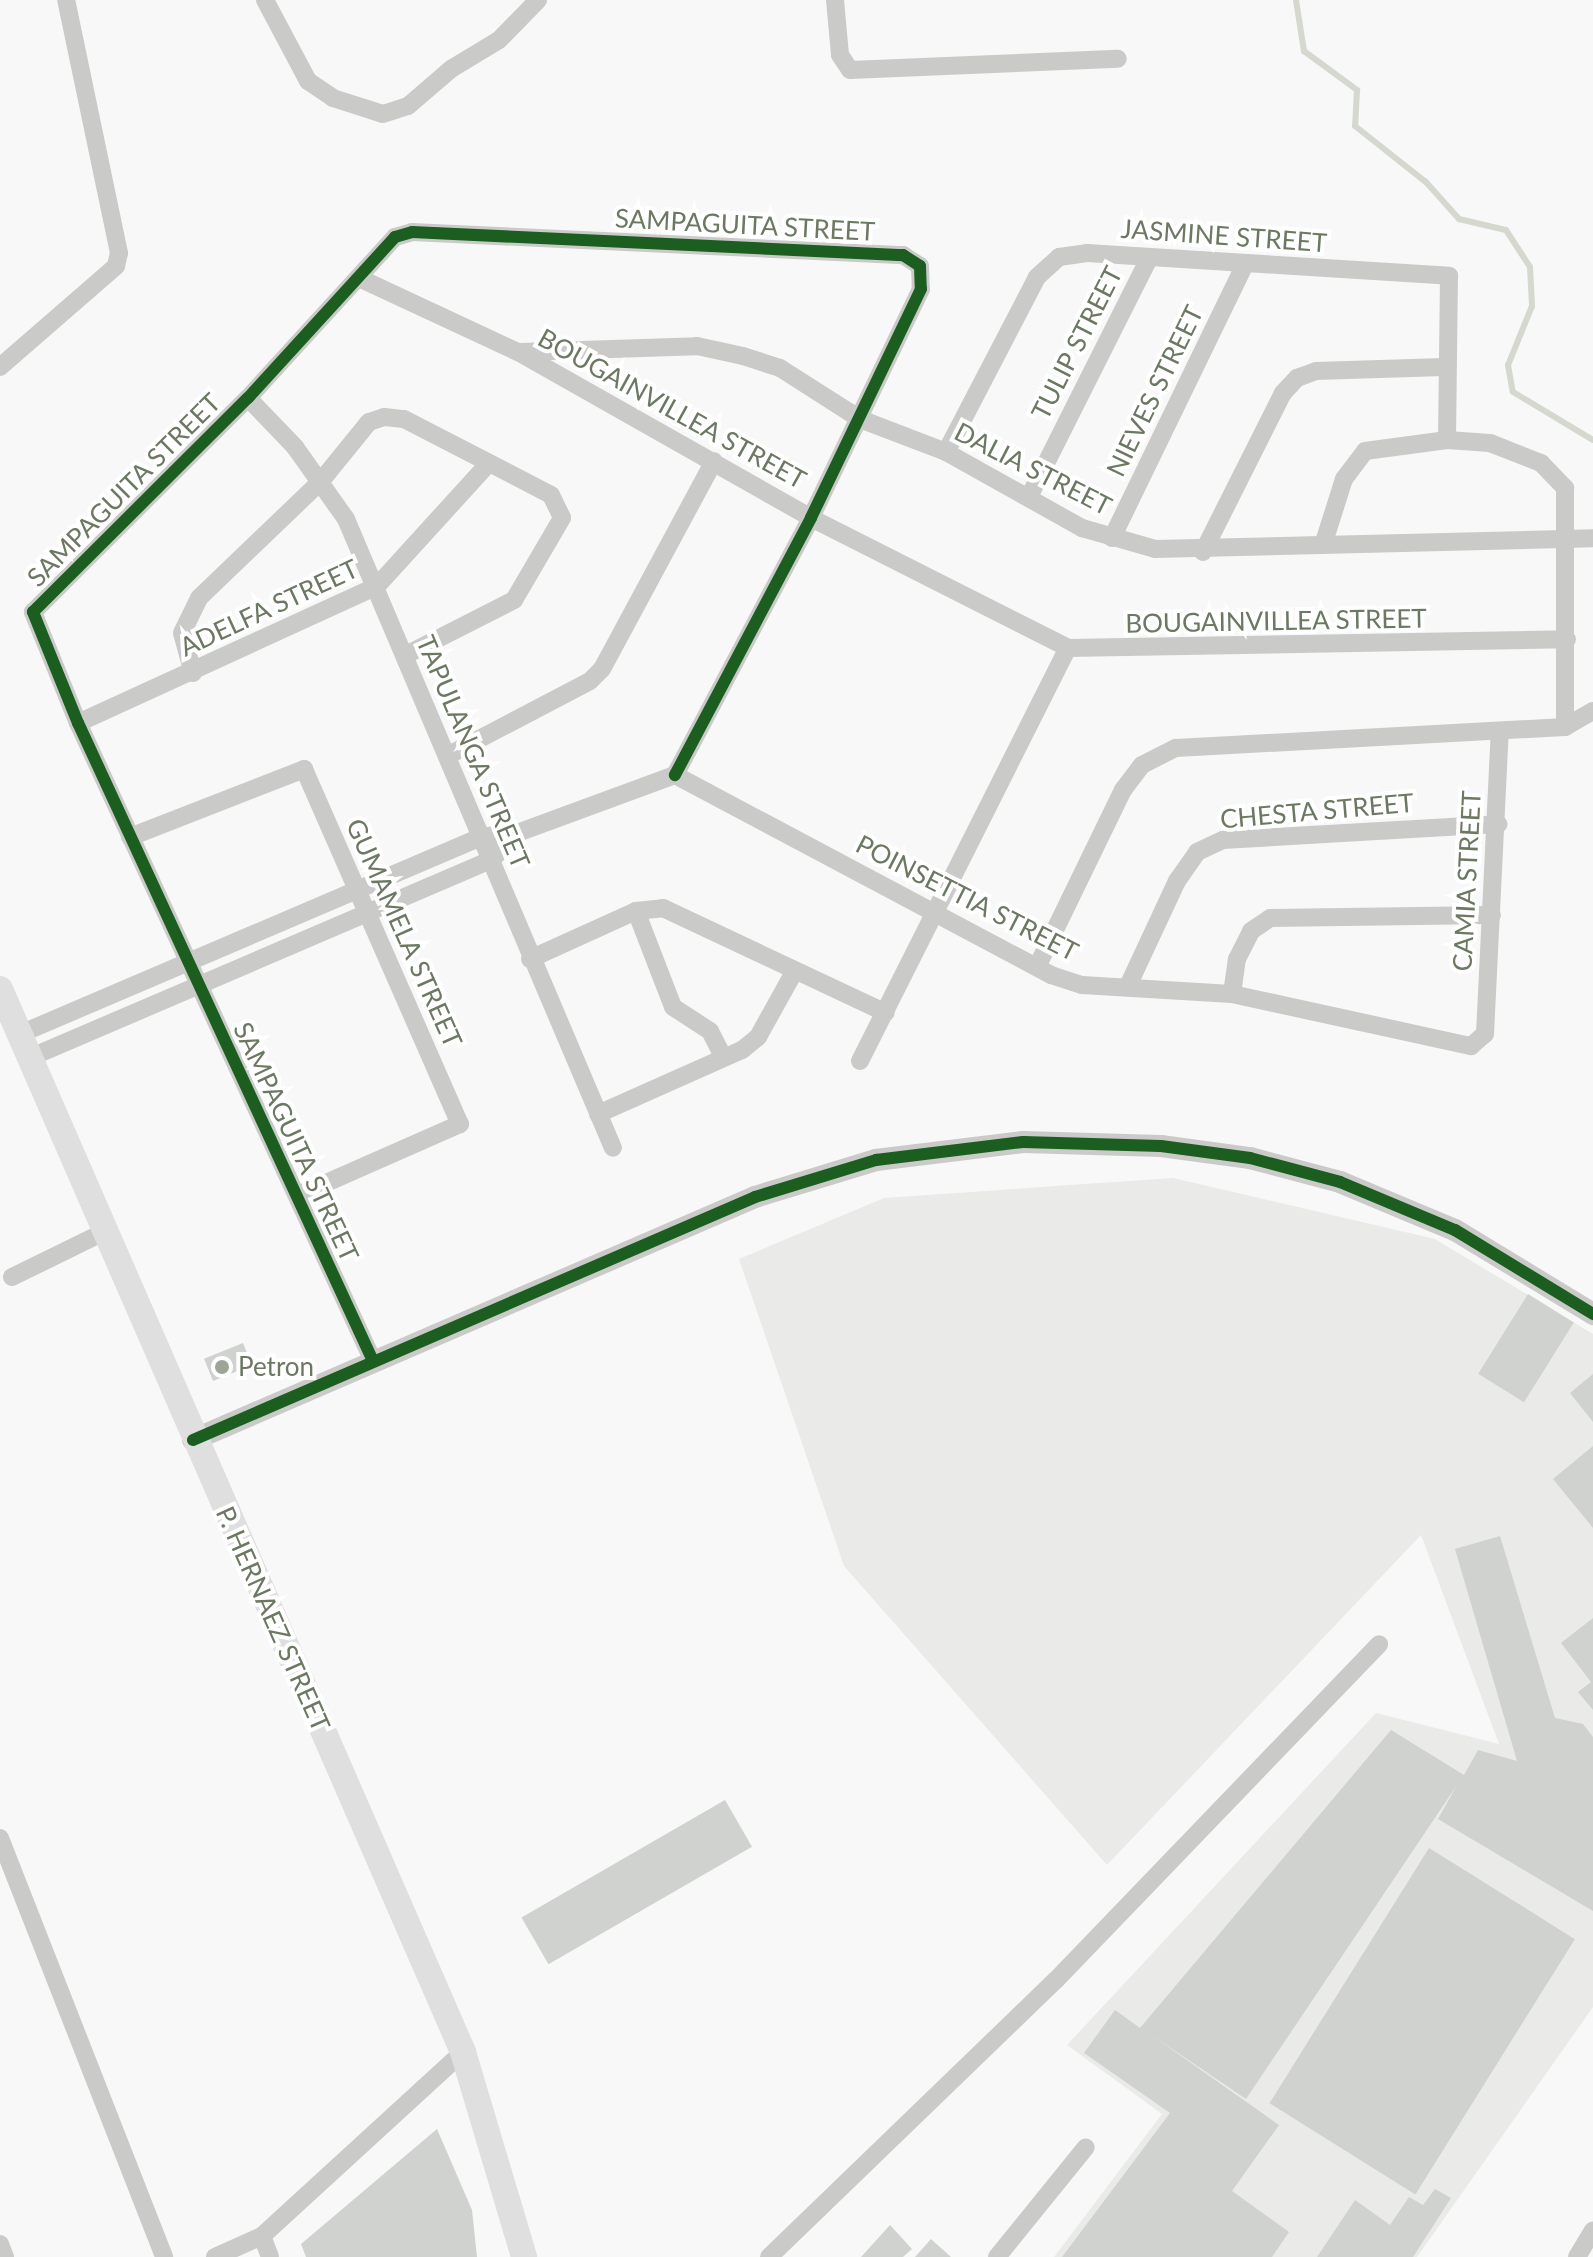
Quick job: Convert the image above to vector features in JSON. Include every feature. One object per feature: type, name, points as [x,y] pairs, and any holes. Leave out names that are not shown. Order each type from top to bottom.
[{"type":"main road","name":"P. HERNAEZ STREET","points":[[0,989],[102,1233],[463,2052],[524,2257]]},
{"type":"street","points":[[0,367],[116,266],[119,253],[66,0]]},
{"type":"street","points":[[265,0],[308,81],[333,98],[383,114],[408,106],[451,69],[499,40],[538,0]]},
{"type":"street","points":[[835,0],[840,55],[850,70],[1118,59]]},
{"type":"street","name":"SAMPAGUITA STREET","points":[[373,1361],[78,723],[33,612],[248,398],[395,237],[412,232],[903,255],[920,266],[921,289],[860,419]]},
{"type":"street","name":"JASMINE STREET","points":[[946,452],[1037,277],[1059,257],[1149,258],[1449,276],[1444,367],[1447,440]]},
{"type":"street","name":"TULIP STREET","points":[[1030,495],[1149,258]]},
{"type":"street","name":"NIEVES STREET","points":[[1112,538],[1244,266]]},
{"type":"street","name":"BOUGAINVILLEA STREET","points":[[359,278],[518,352],[811,518],[1068,648],[1567,639]]},
{"type":"street","name":"DALIA STREET","points":[[518,352],[697,346],[780,368],[860,419],[946,452],[1112,538],[1203,552],[1324,542],[1593,538]]},
{"type":"street","points":[[1203,552],[1283,393],[1297,378],[1316,371],[1444,367]]},
{"type":"street","name":"TAPULANGA STREET","points":[[248,398],[321,481],[377,586],[530,959],[613,1148]]},
{"type":"street","points":[[193,673],[182,633],[199,598],[321,481],[369,422],[384,417],[404,419],[487,465],[551,495],[562,518],[514,600],[404,656]]},
{"type":"street","points":[[24,1046],[188,962],[481,837],[520,832],[675,775],[860,419]]},
{"type":"street","points":[[1324,542],[1353,460],[1365,451],[1447,440],[1490,443],[1541,463],[1565,488],[1569,538],[1565,727]]},
{"type":"street","points":[[447,756],[590,681],[602,669],[714,461]]},
{"type":"street","name":"ADELFA STREET","points":[[78,723],[193,673],[377,586],[487,465]]},
{"type":"street","points":[[860,1061],[939,915],[1068,648]]},
{"type":"street","points":[[1037,967],[1123,790],[1142,765],[1176,748],[1565,727],[1593,711]]},
{"type":"street","name":"CAMIA STREET","points":[[1485,1034],[1499,824],[1500,732]]},
{"type":"street","name":"GUMAMELA STREET","points":[[130,837],[304,769],[460,1124],[297,1196]]},
{"type":"street","name":"POINSETTIA STREET","points":[[675,775],[1037,967],[1082,985],[1232,994],[1471,1046],[1485,1034]]},
{"type":"street","name":"CHESTA STREET","points":[[1128,986],[1177,881],[1197,852],[1223,840],[1499,824]]},
{"type":"street","points":[[24,1046],[199,985],[491,860],[520,832]]},
{"type":"street","points":[[530,959],[636,911],[663,908],[700,922],[794,972],[886,1013]]},
{"type":"street","points":[[636,911],[673,1007],[710,1031],[724,1058]]},
{"type":"street","points":[[1232,994],[1244,945],[1270,918],[1492,915]]},
{"type":"street","points":[[598,1114],[724,1058],[758,1037],[794,972]]},
{"type":"street","points":[[193,1440],[755,1197],[876,1160],[1023,1142],[1161,1146],[1250,1158],[1340,1182],[1455,1230],[1593,1314]]},
{"type":"street","points":[[12,1277],[102,1233]]},
{"type":"street","points":[[769,2257],[1056,1980],[1379,1644]]},
{"type":"street","points":[[0,1838],[164,2257]]},
{"type":"street","points":[[215,2257],[262,2236],[463,2052]]},
{"type":"street","points":[[997,2257],[1086,2147]]},
{"type":"street","points":[[1577,2257],[1593,2230]]},
{"type":"street","points":[[262,2236],[270,2257]]},
{"type":"street","points":[[0,2244],[5,2257]]},
{"type":"shaded area","points":[[1173,1178],[1435,1239],[1593,1334],[1593,2007],[1417,2257],[1054,2257],[1162,2114],[1067,2045],[1376,1713],[1499,1744],[1421,1535],[1107,1865],[844,1566],[739,1259],[884,1198]]},
{"type":"building","points":[[1528,1294],[1574,1323],[1524,1402],[1478,1374]]},
{"type":"building","points":[[243,1343],[252,1365],[213,1381],[204,1359]]},
{"type":"building","points":[[1593,1374],[1593,1422],[1570,1393]]},
{"type":"building","points":[[1593,1446],[1593,1528],[1553,1479]]},
{"type":"building","points":[[1500,1536],[1555,1718],[1583,1724],[1593,1737],[1593,1911],[1438,1819],[1457,1785],[1246,2099],[1150,2034],[1279,2125],[1232,2191],[1289,2232],[1272,2257],[1062,2257],[1170,2113],[1084,2053],[1115,2010],[1140,2028],[1391,1730],[1464,1775],[1478,1750],[1517,1761],[1455,1549]]},
{"type":"building","points":[[1593,1618],[1593,1710],[1578,1692],[1591,1682],[1561,1643]]},
{"type":"building","points":[[725,1800],[752,1847],[548,1964],[521,1917]]},
{"type":"building","points":[[1429,1848],[1575,1939],[1415,2194],[1269,2103]]},
{"type":"building","points":[[437,2129],[472,2210],[477,2257],[306,2257],[301,2244]]},
{"type":"building","points":[[1435,2189],[1451,2198],[1413,2257],[1317,2257],[1355,2200],[1390,2225],[1409,2197],[1423,2205]]},
{"type":"building","points":[[890,2225],[912,2249],[903,2257],[861,2257]]},
{"type":"building","points":[[931,2239],[951,2257],[915,2257]]},
{"type":"waterway","points":[[1296,0],[1304,51],[1357,90],[1355,126],[1426,182],[1459,219],[1506,230],[1530,267],[1532,306],[1508,365],[1513,392],[1593,440]]},
{"type":"cycle path","points":[[373,1361],[78,723],[33,612],[248,398],[395,237],[412,232],[903,255],[920,266],[921,289],[811,518],[675,775]]},
{"type":"cycle path","points":[[193,1440],[755,1197],[876,1160],[1023,1142],[1161,1146],[1250,1158],[1340,1182],[1455,1230],[1593,1314]]},
{"type":"place","name":"Petron","points":[[222,1367]]}]
